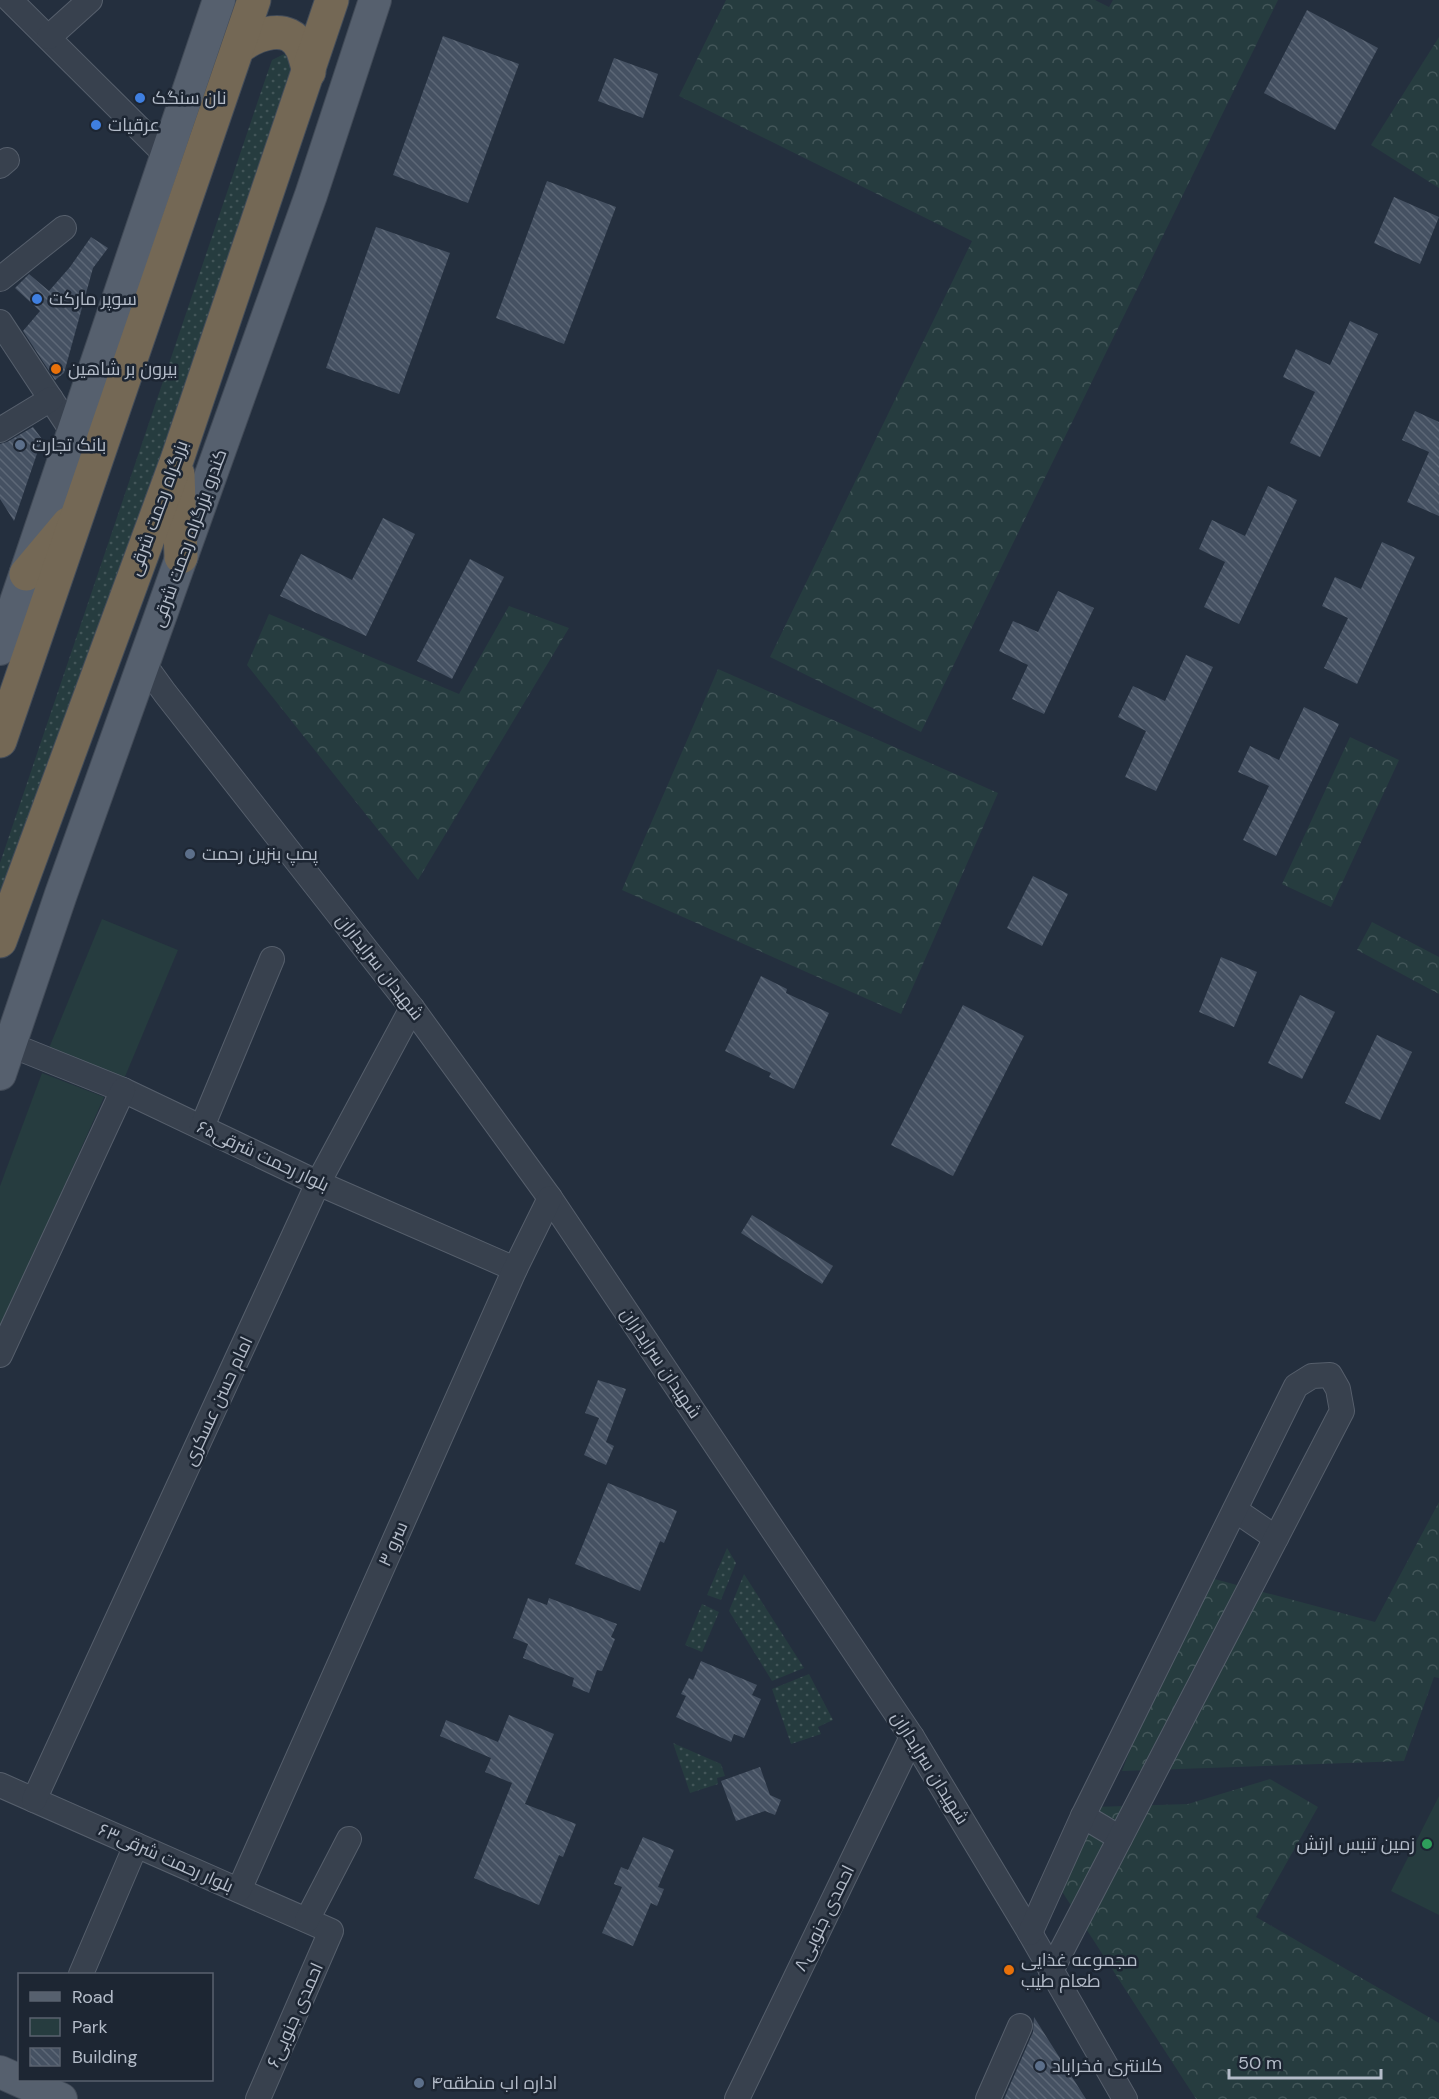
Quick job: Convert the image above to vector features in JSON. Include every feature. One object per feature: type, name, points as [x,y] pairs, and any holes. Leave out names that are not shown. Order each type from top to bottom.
[{"type":"highway","points":[[0,741],[254,0]]},
{"type":"highway","name":"بزرگراه رحمت شرقی","points":[[0,941],[178,457],[332,0]]},
{"type":"highway","points":[[237,48],[257,36],[276,32],[287,34],[302,49],[309,72]]},
{"type":"highway","points":[[178,457],[181,557]]},
{"type":"highway","points":[[27,574],[81,509]]},
{"type":"main road","points":[[0,649],[7,613],[27,574],[72,431],[219,0]]},
{"type":"main road","name":"کندرو بزرگراه رحمت شرقی","points":[[0,1074],[58,902],[304,217],[375,0]]},
{"type":"main road","points":[[0,2072],[18,2079]]},
{"type":"main road","points":[[25,2081],[44,2088]]},
{"type":"street","points":[[49,38],[90,0]]},
{"type":"street","points":[[20,3],[49,38],[166,155]]},
{"type":"street","points":[[0,279],[64,228]]},
{"type":"street","points":[[0,322],[72,431]]},
{"type":"street","points":[[0,430],[51,399]]},
{"type":"street","name":"شهیدان سرایداران","points":[[144,664],[412,1008],[550,1198],[912,1737],[1030,1933],[1125,2099]]},
{"type":"street","points":[[202,1127],[272,959]]},
{"type":"street","name":"امام حسن عسکری","points":[[34,1800],[318,1183],[412,1008]]},
{"type":"street","name":"بلوار رحمت شرقی۶۵","points":[[11,1045],[123,1090],[318,1183],[515,1269]]},
{"type":"street","points":[[0,1355],[123,1090]]},
{"type":"street","name":"سرو ۳","points":[[239,1890],[515,1269],[550,1198]]},
{"type":"street","points":[[1030,1933],[1083,1816],[1296,1386],[1312,1376],[1330,1375],[1338,1389],[1342,1412],[1051,1971]]},
{"type":"street","points":[[1235,1509],[1276,1538]]},
{"type":"street","name":"احمدی جنوبی۸","points":[[737,2099],[912,1737]]},
{"type":"street","name":"بلوار رحمت شرقی۶۳","points":[[0,1785],[332,1931]]},
{"type":"street","points":[[1083,1816],[1120,1838]]},
{"type":"street","points":[[307,1920],[349,1839]]},
{"type":"street","points":[[81,1973],[136,1845]]},
{"type":"street","name":"احمدی جنوبی۶","points":[[258,2099],[332,1931]]},
{"type":"street","points":[[988,2099],[1020,2026]]},
{"type":"green space","points":[[726,0],[1095,0],[1109,7],[1113,0],[1278,0],[921,732],[770,657],[972,241],[679,96]]},
{"type":"green space","points":[[1439,37],[1439,188],[1371,145]]},
{"type":"green space","points":[[284,54],[292,61],[290,78],[172,434],[0,910],[0,863],[272,60]]},
{"type":"green space","points":[[509,606],[569,628],[418,880],[247,665],[269,614],[459,694]]},
{"type":"green space","points":[[718,669],[998,793],[901,1014],[622,890]]},
{"type":"green space","points":[[1350,737],[1399,760],[1331,907],[1282,884]]},
{"type":"green space","points":[[102,919],[178,950],[124,1079],[49,1048]]},
{"type":"green space","points":[[1372,922],[1439,957],[1439,994],[1357,950]]},
{"type":"green space","points":[[42,1073],[104,1097],[0,1330],[0,1186]]},
{"type":"green space","points":[[1439,1502],[1439,1678],[1434,1677],[1404,1761],[1122,1771],[1196,1574],[1375,1622]]},
{"type":"green space","points":[[727,1548],[736,1563],[721,1600],[707,1595]]},
{"type":"green space","points":[[744,1574],[804,1668],[772,1681],[729,1611]]},
{"type":"green space","points":[[702,1604],[719,1612],[702,1652],[685,1645]]},
{"type":"green space","points":[[809,1674],[833,1720],[818,1727],[821,1734],[791,1744],[772,1689]]},
{"type":"green space","points":[[673,1743],[721,1764],[725,1776],[717,1778],[718,1784],[690,1793]]},
{"type":"green space","points":[[1270,1779],[1318,1807],[1256,1917],[1439,2023],[1439,2099],[1196,2099],[1052,1876],[1094,1807],[1188,1804]]},
{"type":"green space","name":"زمین تنیس ارتش","points":[[1439,1796],[1439,1915],[1391,1891]]},
{"type":"building","points":[[1307,10],[1378,48],[1335,130],[1264,93]]},
{"type":"building","points":[[443,36],[519,64],[468,203],[393,175]]},
{"type":"building","points":[[614,58],[658,74],[643,118],[598,101]]},
{"type":"building","points":[[547,181],[616,207],[564,344],[496,318]]},
{"type":"building","points":[[1394,197],[1439,217],[1420,264],[1374,243]]},
{"type":"building","points":[[376,227],[450,253],[399,394],[326,368]]},
{"type":"building","points":[[91,237],[108,248],[93,268],[64,373],[55,380],[23,331],[40,311],[15,288],[29,274],[49,291],[70,267]]},
{"type":"building","points":[[1350,321],[1378,334],[1320,457],[1290,443],[1315,392],[1283,377],[1296,349],[1330,365]]},
{"type":"building","points":[[1415,411],[1439,422],[1439,516],[1407,502],[1429,452],[1402,440]]},
{"type":"building","points":[[33,427],[42,439],[14,521],[0,499],[0,444]]},
{"type":"building","points":[[1268,486],[1297,500],[1239,624],[1204,607],[1225,562],[1199,549],[1212,520],[1245,536]]},
{"type":"building","points":[[383,518],[415,534],[366,636],[280,596],[301,554],[352,580]]},
{"type":"building","points":[[1382,542],[1415,557],[1357,684],[1324,668],[1348,618],[1322,606],[1335,577],[1361,589]]},
{"type":"building","points":[[470,559],[504,577],[452,679],[417,661]]},
{"type":"building","points":[[1058,591],[1094,608],[1044,714],[1012,699],[1028,665],[999,651],[1013,621],[1038,632]]},
{"type":"building","points":[[1186,655],[1213,667],[1156,791],[1125,777],[1146,731],[1118,717],[1133,686],[1165,701]]},
{"type":"building","points":[[1304,707],[1339,724],[1276,856],[1243,840],[1269,786],[1238,772],[1250,746],[1279,760]]},
{"type":"building","points":[[1033,876],[1068,894],[1042,946],[1007,928]]},
{"type":"building","points":[[1221,957],[1257,972],[1234,1027],[1199,1012]]},
{"type":"building","points":[[761,976],[787,989],[786,993],[829,1013],[794,1089],[769,1077],[771,1073],[725,1051]]},
{"type":"building","points":[[1300,995],[1335,1012],[1302,1079],[1268,1063]]},
{"type":"building","points":[[963,1005],[1024,1036],[953,1176],[891,1145]]},
{"type":"building","points":[[1377,1035],[1412,1052],[1380,1120],[1345,1103]]},
{"type":"building","points":[[752,1215],[833,1266],[822,1284],[741,1233]]},
{"type":"building","points":[[598,1380],[626,1389],[606,1442],[614,1446],[606,1465],[584,1455],[599,1418],[585,1413]]},
{"type":"building","points":[[608,1483],[677,1511],[664,1543],[660,1541],[640,1591],[575,1564]]},
{"type":"building","points":[[528,1598],[547,1605],[549,1598],[617,1624],[611,1637],[615,1639],[602,1671],[597,1670],[589,1693],[572,1686],[574,1678],[523,1658],[528,1644],[513,1638]]},
{"type":"building","points":[[701,1661],[757,1685],[752,1695],[761,1699],[744,1738],[734,1734],[731,1742],[676,1717],[686,1696],[681,1694],[689,1678],[693,1680]]},
{"type":"building","points":[[509,1715],[554,1734],[525,1804],[576,1824],[563,1857],[559,1855],[539,1905],[474,1878],[512,1783],[485,1772],[491,1758],[440,1736],[446,1720],[498,1742]]},
{"type":"building","points":[[760,1767],[770,1795],[781,1800],[775,1815],[765,1811],[736,1821],[721,1781]]},
{"type":"building","points":[[643,1837],[674,1850],[658,1887],[664,1889],[657,1906],[651,1903],[633,1946],[602,1933],[622,1887],[614,1884],[621,1867],[628,1870]]},
{"type":"building","name":"کلانتری فخراباد","points":[[1034,2017],[1086,2099],[1004,2099],[1033,2032]]},
{"type":"place","name":"نان سنگک","points":[[140,98]]},
{"type":"place","name":"عرقیات","points":[[96,125]]},
{"type":"place","name":"سوپر مارکت","points":[[37,299]]},
{"type":"place","name":"بیرون بر شاهین","points":[[56,369]]},
{"type":"place","name":"بانک تجارت","points":[[20,445]]},
{"type":"place","name":"پمپ بنزین رحمت","points":[[190,854]]},
{"type":"place","name":"زمین تنیس ارتش","points":[[1427,1844]]},
{"type":"place","name":"مجموعه غذایی طعام طیب","points":[[1009,1970]]},
{"type":"place","name":"کلانتری فخراباد","points":[[1040,2066]]},
{"type":"place","name":"اداره اب منطقه۴","points":[[419,2083]]}]
